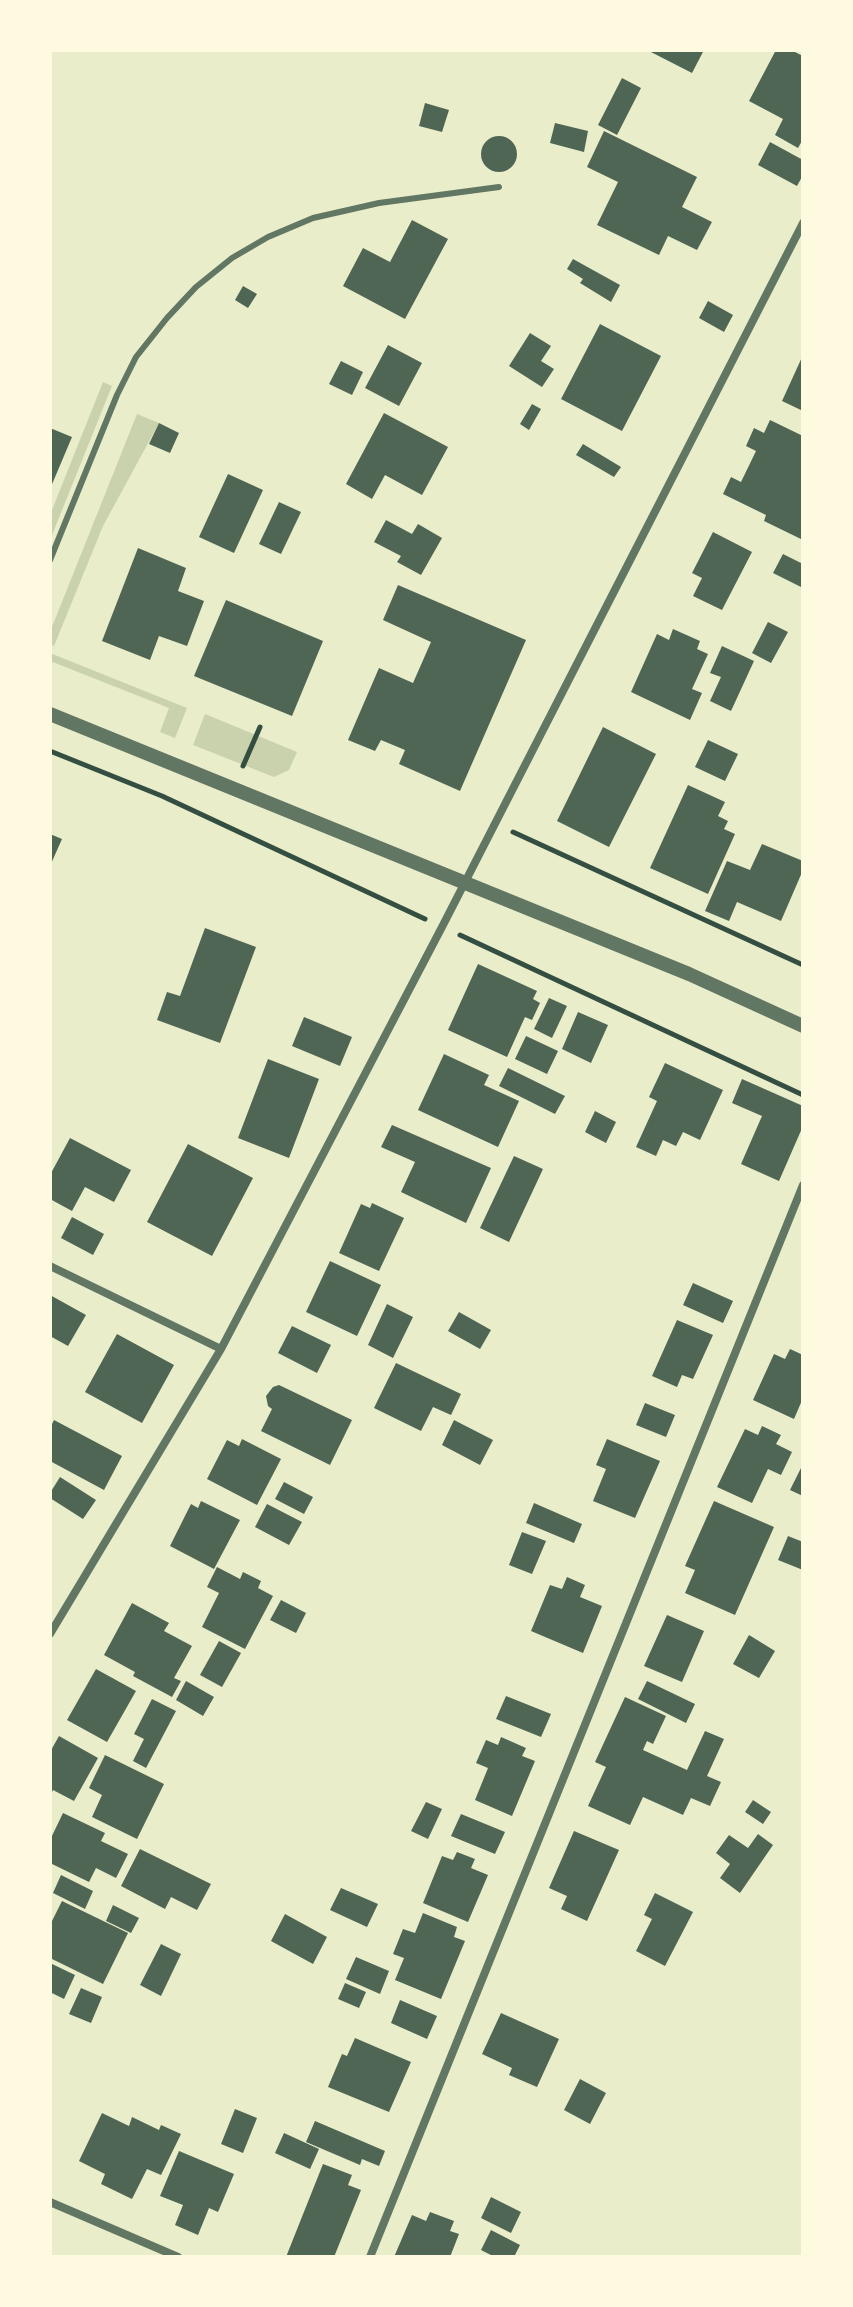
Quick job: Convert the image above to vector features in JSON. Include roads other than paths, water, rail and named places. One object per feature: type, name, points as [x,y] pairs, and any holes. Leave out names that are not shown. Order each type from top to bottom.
[{"type":"street","points":[[50,1634],[221,1349],[803,223]]},
{"type":"street","points":[[50,714],[689,974],[803,1026]]},
{"type":"street","points":[[370,2257],[803,1185]]},
{"type":"street","points":[[50,1266],[221,1349]]},
{"type":"street","points":[[50,2202],[178,2257]]},
{"type":"lane","points":[[50,560],[117,395],[136,357],[196,287],[232,258],[268,237],[313,218],[379,203],[499,187]]}]
